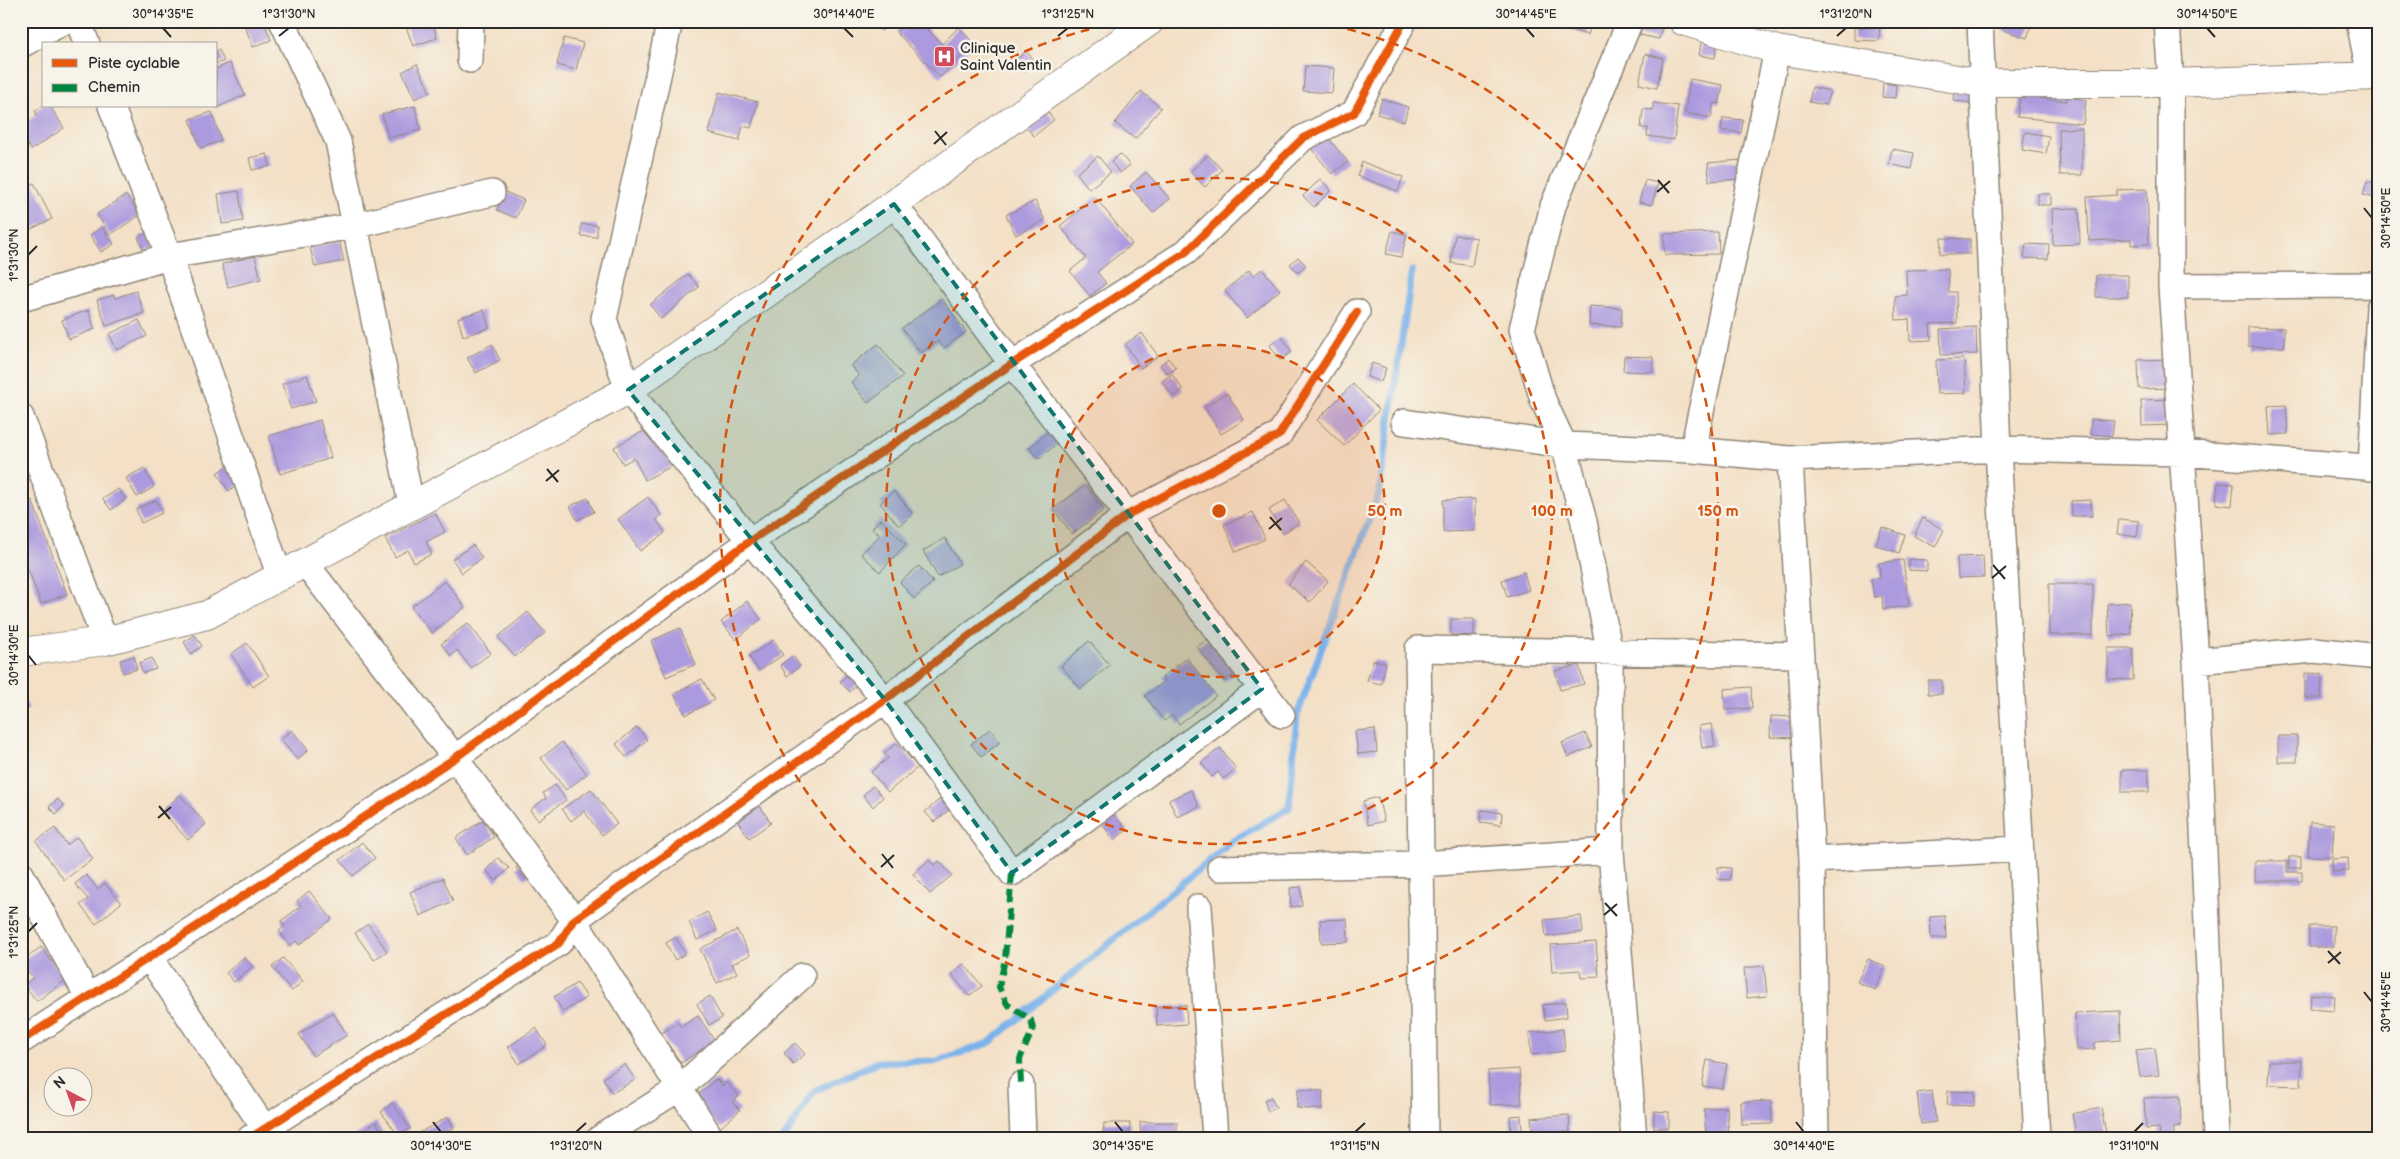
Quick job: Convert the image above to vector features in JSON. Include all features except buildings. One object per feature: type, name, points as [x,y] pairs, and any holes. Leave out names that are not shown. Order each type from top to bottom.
[{"type":"street","points":[[21,45],[66,21]]},
{"type":"street","points":[[78,21],[86,42]]},
{"type":"street","points":[[282,21],[338,141],[411,504]]},
{"type":"street","points":[[470,60],[471,21]]},
{"type":"street","points":[[670,21],[604,320],[628,390],[750,540],[885,700],[1012,873],[1262,689]]},
{"type":"street","points":[[21,652],[105,641],[207,615],[280,578],[411,504],[628,390],[894,204],[1150,21]]},
{"type":"street","points":[[21,1041],[455,758],[750,540],[1012,364],[1186,252],[1303,138],[1354,113],[1404,21]]},
{"type":"street","points":[[1630,21],[1553,206],[1522,329],[1543,400],[1564,446],[1584,522],[1610,652],[1611,851],[1634,1138]]},
{"type":"street","points":[[1683,21],[1778,50],[1982,83],[2171,83],[2374,76],[2359,21]]},
{"type":"street","points":[[1980,21],[1998,449],[2037,1138]]},
{"type":"street","points":[[2167,21],[2171,83],[2170,286],[2184,453],[2196,661],[2216,1138]]},
{"type":"street","points":[[1693,450],[1778,50]]},
{"type":"street","points":[[112,108],[169,256],[280,578]]},
{"type":"street","points":[[21,299],[169,256],[354,226],[492,193]]},
{"type":"street","points":[[894,204],[1012,364],[1282,715]]},
{"type":"street","points":[[2170,286],[2379,285]]},
{"type":"street","points":[[1404,422],[1564,446],[1693,450],[1790,459],[1998,449],[2184,453],[2375,468],[2379,308]]},
{"type":"street","points":[[149,957],[262,1135],[559,943],[574,920],[885,700],[1129,514],[1279,435],[1357,312]]},
{"type":"street","points":[[21,417],[105,641]]},
{"type":"street","points":[[1790,459],[1812,860],[1816,1138]]},
{"type":"street","points":[[306,564],[455,758],[574,920],[711,1138]]},
{"type":"street","points":[[1425,1138],[1418,650],[1801,655]]},
{"type":"street","points":[[2196,661],[2314,650],[2379,657]]},
{"type":"street","points":[[1812,860],[2020,849]]},
{"type":"street","points":[[1220,868],[1421,864],[1611,851]]},
{"type":"street","points":[[21,874],[88,997]]},
{"type":"street","points":[[1199,907],[1215,1138]]},
{"type":"street","points":[[600,1138],[680,1088],[802,976]]},
{"type":"street","points":[[1021,1085],[1023,1138]]},
{"type":"highlighted area","points":[[894,204],[1262,689],[1012,873],[885,700],[628,390]]},
{"type":"waterway","points":[[784,1138],[814,1091],[878,1062],[937,1061],[989,1043],[1234,840],[1289,808],[1297,715],[1379,493],[1412,271]]},
{"type":"marked path","points":[[1012,873],[1005,959],[999,987],[1007,1004],[1031,1020],[1033,1029],[1020,1059],[1021,1085]]},
{"type":"cycle path","points":[[21,1041],[455,758],[750,541],[1012,364],[1186,252],[1303,138],[1354,113],[1404,21]]},
{"type":"cycle path","points":[[250,1138],[559,943],[574,920],[885,700],[1129,514],[1279,435],[1357,312]]},
{"type":"place","name":"Clinique Saint Valentin","points":[[944,57]]}]
